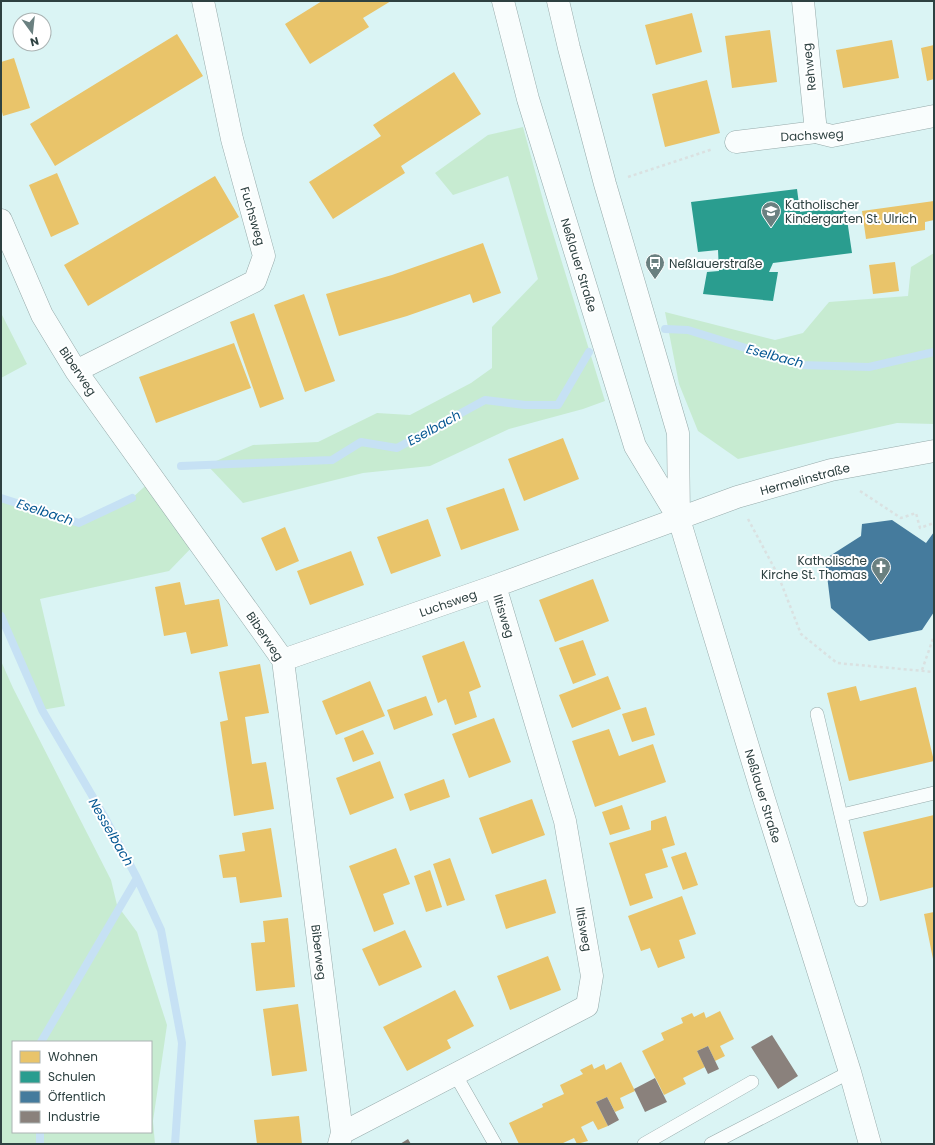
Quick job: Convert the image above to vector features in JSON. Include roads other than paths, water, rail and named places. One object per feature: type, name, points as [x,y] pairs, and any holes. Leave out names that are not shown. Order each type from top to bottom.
[{"type":"street","name":"Fuchsweg","points":[[76,371],[256,280],[264,256],[232,139],[203,1]]},
{"type":"street","name":"Neßlauer Straße","points":[[503,1],[530,107],[635,446],[679,518],[764,799],[850,1072],[870,1144]]},
{"type":"street","name":"Neßlauer Straße","points":[[558,1],[605,184],[678,433],[679,518]]},
{"type":"street","name":"Rehweg","points":[[803,1],[816,132]]},
{"type":"street","name":"Dachsweg","points":[[736,142],[816,132],[832,136],[934,116]]},
{"type":"street","name":"Biberweg","points":[[1,220],[42,315],[76,371],[283,660],[340,1138]]},
{"type":"street","name":"Hermelinstraße","points":[[679,518],[737,497],[831,470],[934,451]]},
{"type":"street","name":"Luchsweg","points":[[283,660],[495,586],[679,518]]},
{"type":"street","name":"Iltisweg","points":[[340,1138],[455,1074],[587,1006],[592,976],[565,821],[495,586]]},
{"type":"lane","points":[[817,714],[861,900]]},
{"type":"lane","points":[[842,815],[934,793]]},
{"type":"lane","points":[[711,1144],[850,1072]]},
{"type":"lane","points":[[455,1074],[495,1144]]},
{"type":"lane","points":[[644,1144],[752,1082]]},
{"type":"waterway","name":"Eselbach","points":[[665,329],[688,330],[800,365],[869,367],[934,352]]},
{"type":"waterway","name":"Eselbach","points":[[181,466],[332,460],[361,442],[397,448],[485,400],[525,405],[558,405],[589,352]]},
{"type":"waterway","name":"Eselbach","points":[[1,498],[79,523],[132,498]]},
{"type":"waterway","name":"Nesselbach","points":[[1,616],[42,710],[104,816],[137,878],[42,1041]]},
{"type":"waterway","points":[[137,878],[161,930],[182,1043],[175,1144]]},
{"type":"waterway","name":"Nesselbach","points":[[40,1133],[40,1144]]},
{"type":"place","name":"Katholischer Kindergarten St. Ulrich","points":[[771,228]]},
{"type":"place","name":"Neßlauerstraße","points":[[655,280]]},
{"type":"place","name":"Katholische Kirche St. Thomas","points":[[881,584]]}]
